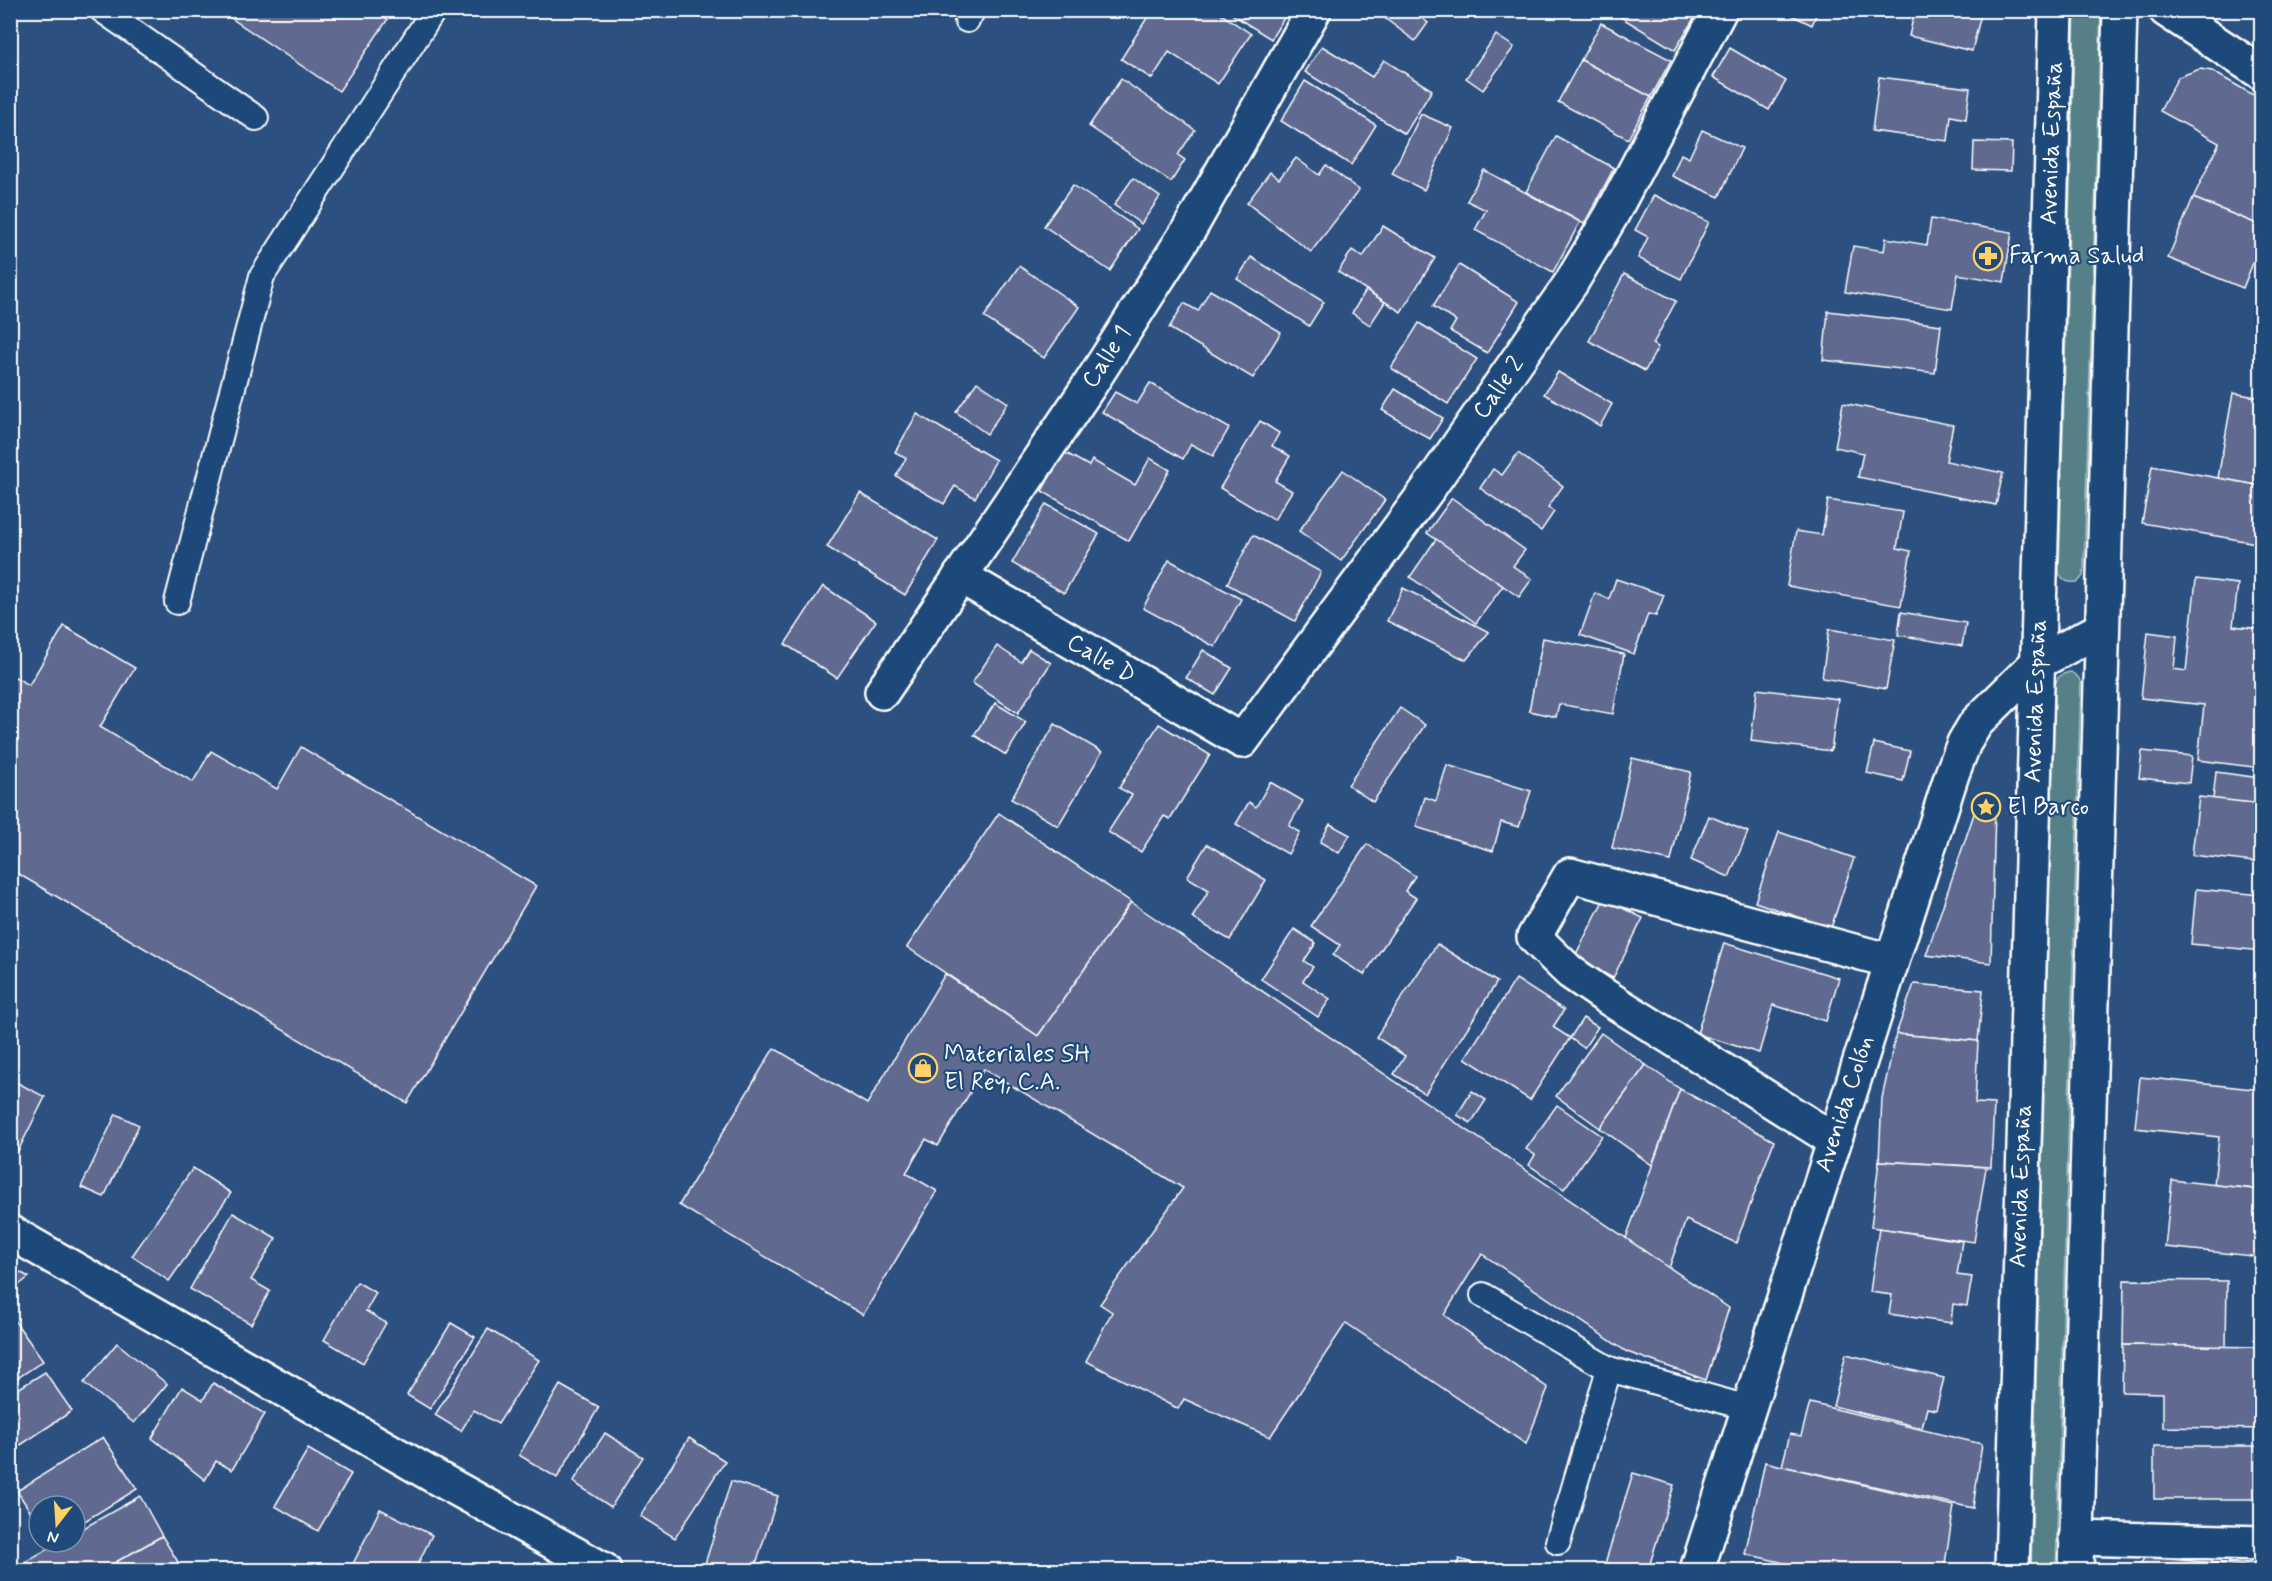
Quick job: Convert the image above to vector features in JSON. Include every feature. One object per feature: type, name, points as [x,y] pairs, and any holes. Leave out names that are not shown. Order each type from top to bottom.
[{"type":"street","name":"Calle 1","points":[[882,692],[1091,383],[1190,228],[1314,10]]},
{"type":"street","name":"Calle 2","points":[[1242,741],[1428,489],[1571,283],[1611,216],[1720,10]]},
{"type":"street","name":"Avenida España","points":[[2012,1570],[2056,10]]},
{"type":"street","points":[[2076,1570],[2120,10]]},
{"type":"street","points":[[2166,10],[2262,73]]},
{"type":"street","name":"Calle D","points":[[960,576],[1242,741]]},
{"type":"street","name":"Avenida Colón","points":[[1697,1570],[1891,961],[1964,743],[1976,723],[2037,663],[2101,630]]},
{"type":"street","points":[[1834,1140],[1605,996],[1570,972],[1534,937],[1570,875],[1891,961]]},
{"type":"street","points":[[10,1232],[439,1479],[604,1570]]},
{"type":"street","points":[[2076,1538],[2262,1543]]},
{"type":"lane","points":[[102,10],[256,117]]},
{"type":"lane","points":[[177,602],[262,276],[434,10]]},
{"type":"lane","points":[[1483,1295],[1609,1369],[1748,1408]]},
{"type":"lane","points":[[1558,1542],[1609,1369]]},
{"type":"green space","points":[[2075,11],[2101,11],[2084,568],[2083,576],[2078,582],[2072,582],[2065,580],[2059,573]]},
{"type":"green space","points":[[2071,672],[2078,677],[2081,683],[2056,1570],[2031,1570],[2055,686],[2060,676]]},
{"type":"building","points":[[219,10],[394,10],[339,91]]},
{"type":"building","points":[[1152,10],[1215,10],[1251,34],[1218,84],[1169,52],[1152,79],[1121,59]]},
{"type":"building","points":[[1225,10],[1289,10],[1271,39]]},
{"type":"building","points":[[1374,10],[1412,10],[1428,23],[1415,41]]},
{"type":"building","points":[[1609,10],[1699,10],[1675,50]]},
{"type":"building","points":[[1781,10],[1818,10],[1812,25]]},
{"type":"building","points":[[1915,10],[1982,10],[1972,51],[1909,36]]},
{"type":"building","points":[[1601,23],[1671,60],[1651,97],[1581,60]]},
{"type":"building","points":[[1496,35],[1514,47],[1483,90],[1466,78]]},
{"type":"building","points":[[1322,46],[1372,77],[1384,60],[1432,90],[1405,134],[1305,72]]},
{"type":"building","points":[[1730,48],[1786,81],[1769,110],[1713,77]]},
{"type":"building","points":[[1581,60],[1651,97],[1628,139],[1558,102]]},
{"type":"building","points":[[2200,69],[2212,71],[2262,100],[2262,226],[2193,198],[2219,143],[2160,111],[2178,77]]},
{"type":"building","points":[[1879,77],[1970,88],[1966,119],[1951,116],[1948,141],[1872,131]]},
{"type":"building","points":[[1121,79],[1195,130],[1178,155],[1185,160],[1171,182],[1089,126]]},
{"type":"building","points":[[1305,81],[1376,125],[1351,165],[1281,121]]},
{"type":"building","points":[[1421,114],[1453,128],[1424,190],[1392,174]]},
{"type":"building","points":[[1702,130],[1742,148],[1719,197],[1672,176],[1681,154],[1689,158]]},
{"type":"building","points":[[1556,136],[1614,168],[1584,224],[1526,192]]},
{"type":"building","points":[[1974,142],[2012,143],[2011,171],[1973,170]]},
{"type":"building","points":[[1296,158],[1319,175],[1326,165],[1359,190],[1311,252],[1247,203],[1270,172],[1279,179]]},
{"type":"building","points":[[1484,170],[1580,222],[1553,272],[1475,230],[1486,210],[1467,201]]},
{"type":"building","points":[[1133,178],[1160,197],[1141,224],[1114,205]]},
{"type":"building","points":[[1073,185],[1138,229],[1110,271],[1044,226]]},
{"type":"building","points":[[1654,195],[1709,222],[1681,279],[1638,258],[1648,237],[1635,230]]},
{"type":"building","points":[[2193,198],[2262,226],[2262,240],[2243,288],[2168,258]]},
{"type":"building","points":[[1931,219],[2012,232],[2004,282],[1958,274],[1952,309],[1845,292],[1853,246],[1884,251],[1886,238],[1927,245]]},
{"type":"building","points":[[1383,226],[1435,258],[1401,312],[1338,272],[1352,250],[1363,257]]},
{"type":"building","points":[[1251,257],[1324,302],[1309,326],[1237,279]]},
{"type":"building","points":[[1459,265],[1519,302],[1487,353],[1450,331],[1456,321],[1433,306]]},
{"type":"building","points":[[1019,266],[1079,307],[1044,358],[984,317]]},
{"type":"building","points":[[1624,274],[1676,301],[1653,344],[1658,347],[1645,371],[1589,341]]},
{"type":"building","points":[[1210,290],[1281,332],[1253,378],[1169,328],[1184,303],[1198,311]]},
{"type":"building","points":[[1366,290],[1385,302],[1370,325],[1352,313]]},
{"type":"building","points":[[1828,311],[1941,325],[1935,373],[1823,360]]},
{"type":"building","points":[[1419,323],[1477,359],[1448,404],[1391,368]]},
{"type":"building","points":[[1558,372],[1612,404],[1600,426],[1544,394]]},
{"type":"building","points":[[977,382],[1008,403],[987,434],[956,412]]},
{"type":"building","points":[[1150,383],[1229,428],[1213,456],[1191,444],[1183,459],[1102,412],[1115,392],[1137,404]]},
{"type":"building","points":[[1395,389],[1443,418],[1430,439],[1382,410]]},
{"type":"building","points":[[2233,393],[2262,398],[2262,486],[2218,478]]},
{"type":"building","points":[[1843,403],[1953,425],[1946,461],[2003,473],[1996,505],[1858,477],[1863,453],[1835,447]]},
{"type":"building","points":[[917,414],[996,460],[975,498],[955,486],[944,504],[896,476],[906,458],[895,452]]},
{"type":"building","points":[[1260,421],[1279,433],[1272,446],[1290,456],[1275,481],[1292,491],[1274,520],[1220,488]]},
{"type":"building","points":[[1064,452],[1089,466],[1092,460],[1135,485],[1150,458],[1170,470],[1129,541],[1042,491]]},
{"type":"building","points":[[1518,453],[1563,486],[1548,507],[1554,512],[1541,531],[1480,488],[1493,469],[1502,475]]},
{"type":"building","points":[[2152,466],[2262,486],[2262,544],[2142,523]]},
{"type":"building","points":[[1343,470],[1385,500],[1341,561],[1299,531]]},
{"type":"building","points":[[860,493],[938,540],[905,595],[827,547]]},
{"type":"building","points":[[1452,498],[1525,550],[1513,566],[1532,579],[1519,597],[1427,533]]},
{"type":"building","points":[[1828,500],[1903,512],[1897,548],[1911,551],[1901,606],[1787,586],[1796,531],[1822,535]]},
{"type":"building","points":[[1046,504],[1099,534],[1064,593],[1012,563]]},
{"type":"building","points":[[1253,535],[1321,572],[1295,621],[1227,584]]},
{"type":"building","points":[[1436,539],[1503,586],[1476,623],[1410,577]]},
{"type":"building","points":[[1169,560],[1241,599],[1215,647],[1143,608]]},
{"type":"building","points":[[1616,579],[1664,595],[1656,616],[1648,614],[1634,654],[1580,635],[1595,593],[1609,599]]},
{"type":"building","points":[[2196,579],[2238,584],[2233,626],[2262,629],[2261,768],[2198,760],[2204,705],[2141,698],[2148,632],[2177,636],[2174,669],[2186,671]]},
{"type":"building","points":[[823,586],[876,621],[837,678],[785,644]]},
{"type":"building","points":[[1403,588],[1489,632],[1466,660],[1387,621]]},
{"type":"building","points":[[1901,612],[1966,623],[1962,646],[1898,635]]},
{"type":"building","points":[[64,626],[135,668],[100,727],[193,782],[211,751],[277,789],[301,747],[536,886],[407,1103],[10,869],[10,674],[29,685]]},
{"type":"building","points":[[1829,629],[1895,640],[1886,689],[1822,678]]},
{"type":"building","points":[[1543,638],[1624,654],[1613,714],[1559,704],[1556,717],[1529,711]]},
{"type":"building","points":[[997,646],[1021,662],[1029,649],[1051,663],[1018,713],[972,683]]},
{"type":"building","points":[[1203,650],[1232,668],[1215,695],[1186,678]]},
{"type":"building","points":[[1757,689],[1838,699],[1831,751],[1751,741]]},
{"type":"building","points":[[995,703],[1026,722],[1006,755],[974,735]]},
{"type":"building","points":[[1400,708],[1425,725],[1373,802],[1348,785]]},
{"type":"building","points":[[1055,724],[1102,752],[1058,826],[1011,799]]},
{"type":"building","points":[[1159,724],[1210,755],[1170,819],[1164,816],[1141,852],[1108,832],[1132,795],[1119,788]]},
{"type":"building","points":[[1874,743],[1910,751],[1903,781],[1867,773]]},
{"type":"building","points":[[2142,751],[2192,756],[2189,783],[2139,778]]},
{"type":"building","points":[[1632,758],[1691,772],[1671,861],[1612,848]]},
{"type":"building","points":[[1447,765],[1531,791],[1519,827],[1501,822],[1493,851],[1416,827],[1425,797],[1436,801]]},
{"type":"building","points":[[2216,772],[2260,778],[2257,804],[2213,799]]},
{"type":"building","points":[[1270,782],[1303,801],[1289,826],[1300,832],[1288,854],[1236,824],[1249,802],[1256,807]]},
{"type":"building","points":[[2199,797],[2262,804],[2262,863],[2192,855]]},
{"type":"building","points":[[1983,800],[1991,801],[1995,808],[1991,963],[1926,955],[1976,808]]},
{"type":"building","points":[[999,813],[1131,902],[1038,1036],[907,947]]},
{"type":"building","points":[[1709,816],[1748,832],[1729,877],[1691,860]]},
{"type":"building","points":[[1330,824],[1350,835],[1339,853],[1320,842]]},
{"type":"building","points":[[1779,832],[1854,858],[1831,928],[1755,902]]},
{"type":"building","points":[[1207,844],[1266,880],[1230,940],[1192,918],[1209,890],[1187,877]]},
{"type":"building","points":[[1367,844],[1415,876],[1405,891],[1416,898],[1364,975],[1333,955],[1340,945],[1311,926]]},
{"type":"building","points":[[2196,889],[2262,895],[2262,951],[2191,944]]},
{"type":"building","points":[[1604,899],[1643,918],[1613,978],[1574,958]]},
{"type":"building","points":[[1131,902],[1729,1308],[1706,1380],[1627,1352],[1482,1254],[1444,1315],[1548,1388],[1526,1444],[1346,1323],[1270,1437],[1184,1399],[1178,1409],[1086,1361],[1112,1312],[1100,1304],[1183,1188],[984,1069],[938,1146],[926,1139],[906,1173],[937,1191],[863,1315],[679,1205],[774,1048],[867,1104],[945,974],[1038,1036]]},
{"type":"building","points":[[1294,929],[1316,943],[1304,961],[1313,967],[1303,981],[1330,999],[1318,1017],[1261,979]]},
{"type":"building","points":[[1724,943],[1839,978],[1826,1021],[1773,1005],[1759,1053],[1697,1034]]},
{"type":"building","points":[[1437,944],[1497,982],[1425,1094],[1394,1074],[1405,1056],[1376,1037]]},
{"type":"building","points":[[1516,979],[1564,1010],[1553,1027],[1570,1038],[1530,1100],[1465,1058]]},
{"type":"building","points":[[1914,984],[1983,990],[1978,1041],[1896,1034]]},
{"type":"building","points":[[1583,1018],[1598,1027],[1584,1048],[1570,1038]]},
{"type":"building","points":[[1601,1033],[1646,1065],[1600,1128],[1556,1096]]},
{"type":"building","points":[[1896,1034],[1978,1041],[1975,1103],[1994,1104],[1991,1167],[1879,1161],[1882,1098]]},
{"type":"building","points":[[1646,1065],[1680,1089],[1652,1165],[1600,1128]]},
{"type":"building","points":[[2140,1077],[2262,1090],[2262,1165],[2257,1164],[2255,1189],[2214,1185],[2219,1137],[2135,1128]]},
{"type":"building","points":[[10,1079],[45,1097],[18,1151],[10,1147]]},
{"type":"building","points":[[1680,1089],[1774,1141],[1736,1243],[1686,1220],[1669,1268],[1626,1238]]},
{"type":"building","points":[[1472,1091],[1486,1100],[1471,1123],[1457,1115]]},
{"type":"building","points":[[1557,1105],[1602,1136],[1564,1189],[1529,1165],[1535,1155],[1526,1149]]},
{"type":"building","points":[[116,1114],[139,1125],[104,1197],[81,1187]]},
{"type":"building","points":[[1879,1161],[1986,1167],[1974,1242],[1871,1227]]},
{"type":"building","points":[[193,1168],[231,1193],[169,1281],[132,1256]]},
{"type":"building","points":[[2172,1180],[2262,1190],[2262,1257],[2165,1247]]},
{"type":"building","points":[[233,1213],[276,1238],[251,1280],[270,1291],[251,1324],[190,1289]]},
{"type":"building","points":[[1879,1228],[1962,1241],[1957,1275],[1972,1277],[1967,1306],[1953,1304],[1951,1323],[1889,1314],[1892,1295],[1870,1292]]},
{"type":"building","points":[[10,1267],[29,1277],[10,1292]]},
{"type":"building","points":[[2124,1280],[2227,1281],[2226,1347],[2123,1345]]},
{"type":"building","points":[[357,1282],[376,1293],[366,1311],[386,1323],[363,1363],[324,1340]]},
{"type":"building","points":[[10,1314],[43,1361],[10,1383]]},
{"type":"building","points":[[451,1323],[475,1337],[430,1409],[407,1395]]},
{"type":"building","points":[[488,1329],[539,1360],[498,1424],[474,1410],[461,1431],[435,1415]]},
{"type":"building","points":[[117,1343],[167,1384],[134,1423],[84,1383]]},
{"type":"building","points":[[2123,1345],[2262,1347],[2262,1429],[2163,1427],[2163,1393],[2122,1392]]},
{"type":"building","points":[[1846,1354],[1944,1378],[1936,1410],[1927,1408],[1922,1428],[1833,1406]]},
{"type":"building","points":[[45,1372],[72,1411],[10,1452],[10,1394]]},
{"type":"building","points":[[213,1383],[265,1414],[232,1470],[216,1461],[205,1480],[152,1438],[182,1387],[203,1400]]},
{"type":"building","points":[[560,1385],[599,1407],[557,1478],[519,1455]]},
{"type":"building","points":[[1810,1403],[1982,1444],[1973,1508],[1782,1466],[1790,1434],[1801,1436]]},
{"type":"building","points":[[605,1433],[643,1457],[611,1507],[573,1482]]},
{"type":"building","points":[[103,1437],[137,1489],[87,1520],[87,1494],[27,1494],[27,1506],[17,1491]]},
{"type":"building","points":[[689,1438],[725,1461],[675,1538],[640,1516]]},
{"type":"building","points":[[2154,1446],[2262,1446],[2262,1499],[2154,1499]]},
{"type":"building","points":[[308,1449],[351,1474],[318,1531],[275,1506]]},
{"type":"building","points":[[1765,1462],[1954,1506],[1944,1570],[1815,1570],[1745,1554]]},
{"type":"building","points":[[1633,1473],[1674,1485],[1648,1570],[1603,1570]]},
{"type":"building","points":[[731,1481],[778,1496],[754,1570],[729,1568],[728,1570],[703,1570]]},
{"type":"building","points":[[140,1496],[162,1536],[102,1570],[30,1570],[25,1562],[39,1554],[87,1554],[87,1526]]},
{"type":"building","points":[[380,1509],[432,1535],[415,1570],[350,1570]]},
{"type":"building","points":[[162,1536],[183,1570],[102,1570]]},
{"type":"building","points":[[2145,1557],[2262,1567],[2262,1570],[2136,1570]]},
{"type":"building","points":[[1459,1559],[1497,1570],[1455,1570]]},
{"type":"place","name":"Farma Salud","points":[[1988,256]]},
{"type":"place","name":"El Barco","points":[[1986,807]]},
{"type":"place","name":"Materiales SH El Rey, C.A.","points":[[923,1068]]}]
